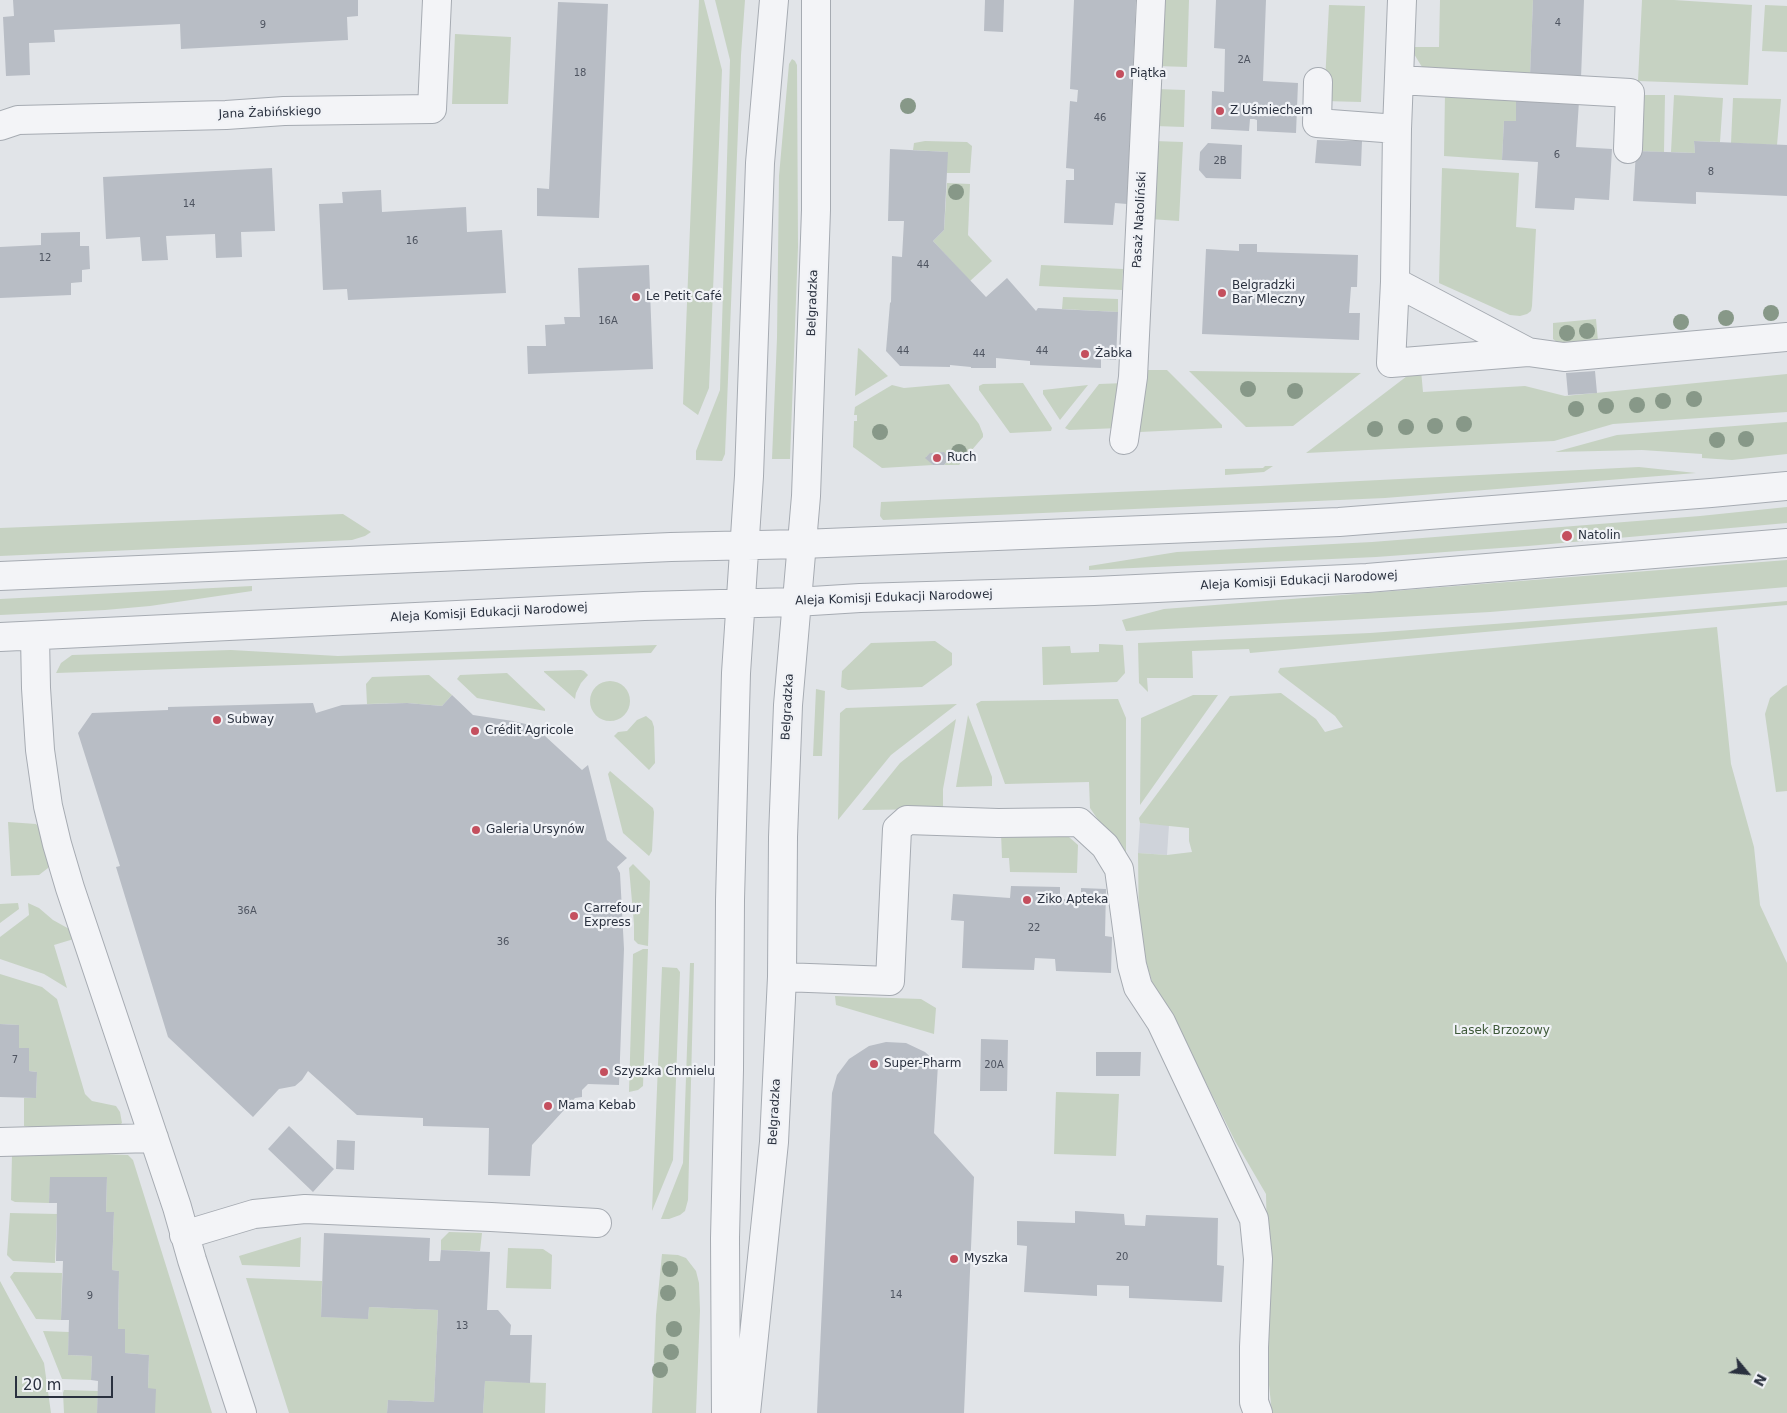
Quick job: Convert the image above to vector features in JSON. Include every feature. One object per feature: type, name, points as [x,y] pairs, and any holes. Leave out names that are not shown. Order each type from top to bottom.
[{"type":"street","name":"Jana Żabińskiego","points":[[0,126],[18,120],[226,115],[284,111],[432,109],[437,0]]},
{"type":"street","points":[[726,1413],[725,1238],[730,900],[736,673],[749,476],[760,162],[774,0]]},
{"type":"street","name":"Belgradzka","points":[[746,1413],[774,1142],[782,977],[783,837],[789,682],[806,496],[816,210],[816,0]]},
{"type":"street","name":"Pasaż Natoliński","points":[[1124,440],[1133,377],[1150,0]]},
{"type":"street","points":[[1402,0],[1400,80],[1396,129],[1391,364],[1528,352],[1564,358],[1787,337]]},
{"type":"street","points":[[1400,80],[1630,93],[1628,149]]},
{"type":"street","points":[[1318,82],[1317,123],[1396,129]]},
{"type":"street","points":[[1394,282],[1528,352]]},
{"type":"street","points":[[0,576],[671,546],[802,544],[1339,522],[1682,496],[1787,486]]},
{"type":"street","name":"Aleja Komisji Edukacji Narodowej","points":[[0,637],[644,606],[1094,591],[1366,578],[1787,543]]},
{"type":"street","points":[[35,636],[40,750],[48,806],[70,888],[177,1207],[184,1235],[242,1413]]},
{"type":"street","points":[[782,977],[890,981],[897,829],[907,820],[998,823],[1079,822],[1105,846],[1119,869],[1123,886],[1132,965],[1138,987],[1161,1022],[1249,1204],[1254,1219],[1258,1259],[1254,1347],[1254,1402],[1258,1413]]},
{"type":"street","points":[[0,1142],[154,1138]]},
{"type":"street","points":[[184,1235],[254,1214],[305,1209],[597,1223]]},
{"type":"shaded area","points":[[1140,823],[1169,825],[1167,855],[1138,853]]},
{"type":"green space","points":[[699,0],[704,0],[722,70],[709,388],[698,415],[683,404]]},
{"type":"green space","points":[[715,0],[745,0],[741,55],[725,454],[722,461],[696,460],[696,451],[720,390],[730,60]]},
{"type":"green space","points":[[1159,0],[1189,0],[1187,67],[1157,66]]},
{"type":"green space","points":[[1440,0],[1533,0],[1530,76],[1430,71],[1422,67],[1414,54],[1414,47],[1439,47]]},
{"type":"green space","points":[[1642,0],[1752,5],[1748,85],[1638,81]]},
{"type":"green space","points":[[1329,5],[1365,6],[1361,102],[1324,101]]},
{"type":"green space","points":[[1765,5],[1787,6],[1787,52],[1762,51]]},
{"type":"green space","points":[[455,34],[511,37],[508,104],[452,104]]},
{"type":"green space","points":[[792,59],[797,65],[798,247],[790,459],[772,459],[777,338],[779,176],[789,64]]},
{"type":"green space","points":[[1156,89],[1185,90],[1184,127],[1155,126]]},
{"type":"green space","points":[[1445,93],[1516,98],[1516,121],[1504,121],[1502,160],[1444,156]]},
{"type":"green space","points":[[1638,95],[1665,95],[1664,152],[1636,151]]},
{"type":"green space","points":[[1674,95],[1723,98],[1720,142],[1694,141],[1695,153],[1671,152]]},
{"type":"green space","points":[[1733,98],[1781,99],[1777,145],[1731,143]]},
{"type":"green space","points":[[925,141],[967,142],[972,146],[970,173],[947,173],[947,152],[913,150],[914,143]]},
{"type":"green space","points":[[1154,141],[1183,142],[1179,221],[1150,219]]},
{"type":"green space","points":[[1442,168],[1519,173],[1516,227],[1536,229],[1532,306],[1531,311],[1527,314],[1520,316],[1510,315],[1439,283]]},
{"type":"green space","points":[[947,183],[970,184],[968,235],[992,261],[970,281],[933,241],[944,230]]},
{"type":"green space","points":[[1041,265],[1123,269],[1122,290],[1039,286]]},
{"type":"green space","points":[[1063,297],[1118,299],[1118,312],[1062,309]]},
{"type":"green space","points":[[1596,319],[1598,341],[1574,344],[1558,343],[1553,339],[1553,323]]},
{"type":"green space","points":[[858,348],[888,376],[855,396]]},
{"type":"green space","points":[[1143,370],[1167,370],[1222,425],[1222,428],[1140,432],[1134,427]]},
{"type":"green space","points":[[1415,370],[1421,370],[1423,392],[1525,386],[1565,396],[1787,374],[1787,412],[1613,424],[1554,441],[1306,453]]},
{"type":"green space","points":[[1189,371],[1361,373],[1293,426],[1246,427]]},
{"type":"green space","points":[[1023,383],[1052,428],[1051,431],[1010,433],[979,390],[979,386],[983,384]]},
{"type":"green space","points":[[1125,383],[1119,428],[1069,430],[1065,428],[1099,384]]},
{"type":"green space","points":[[949,384],[979,424],[983,434],[983,437],[959,465],[944,465],[949,459],[943,452],[931,453],[926,457],[933,465],[882,468],[853,447],[854,421],[857,421],[857,415],[854,415],[855,407],[892,385],[904,388]]},
{"type":"green space","points":[[1088,385],[1060,420],[1043,394],[1043,390]]},
{"type":"green space","points":[[1787,422],[1787,454],[1732,460],[1702,458],[1702,454],[1642,450],[1555,452],[1617,435]]},
{"type":"green space","points":[[1265,466],[1273,466],[1264,472],[1225,475],[1225,469],[1263,468]]},
{"type":"green space","points":[[1639,467],[1696,473],[1385,498],[883,520],[880,516],[881,502]]},
{"type":"green space","points":[[1787,507],[1787,523],[1528,546],[1376,557],[1089,570],[1089,566],[1177,552],[1372,542],[1700,516]]},
{"type":"green space","points":[[343,514],[371,532],[352,540],[0,556],[0,528]]},
{"type":"green space","points":[[1787,560],[1787,587],[1490,612],[1126,631],[1122,620],[1164,609]]},
{"type":"green space","points":[[252,586],[252,591],[150,606],[0,615],[0,599]]},
{"type":"green space","points":[[1787,601],[1787,605],[1250,653],[1249,649],[1192,651],[1193,678],[1147,678],[1148,692],[1139,683],[1138,643],[1370,633]]},
{"type":"green space","name":"Lasek Brzozowy","points":[[1717,627],[1731,764],[1754,847],[1760,905],[1787,963],[1787,1413],[1272,1413],[1267,1366],[1266,1194],[1235,1141],[1189,1049],[1156,995],[1139,938],[1138,853],[1167,855],[1192,852],[1189,841],[1189,828],[1140,823],[1139,818],[1230,696],[1281,693],[1316,719],[1325,732],[1343,727],[1335,716],[1281,675],[1278,672],[1280,668]]},
{"type":"green space","points":[[935,641],[952,653],[952,665],[922,687],[848,690],[841,687],[842,671],[871,643]]},
{"type":"green space","points":[[1099,644],[1123,645],[1125,673],[1117,682],[1043,685],[1042,647],[1070,646],[1071,653],[1099,652]]},
{"type":"green space","points":[[657,645],[651,653],[56,673],[61,663],[72,655],[231,650],[338,656]]},
{"type":"green space","points":[[581,670],[588,675],[581,683],[575,699],[544,672],[544,671]]},
{"type":"green space","points":[[507,673],[545,711],[477,698],[457,679],[460,675]]},
{"type":"green space","points":[[429,675],[452,695],[442,706],[407,703],[367,704],[366,684],[372,677]]},
{"type":"green space","points":[[610,681],[624,687],[630,701],[624,715],[610,721],[596,715],[590,701],[596,687]]},
{"type":"green space","points":[[1787,685],[1787,791],[1776,792],[1765,714],[1770,698]]},
{"type":"green space","points":[[816,689],[825,691],[822,756],[813,756]]},
{"type":"green space","points":[[1193,695],[1218,695],[1140,805],[1141,718]]},
{"type":"green space","points":[[1118,699],[1126,718],[1126,855],[1122,855],[1090,808],[1089,782],[1005,784],[976,704],[981,701]]},
{"type":"green space","points":[[957,704],[891,755],[838,820],[840,713],[846,708]]},
{"type":"green space","points":[[968,715],[992,777],[992,786],[956,787]]},
{"type":"green space","points":[[646,716],[652,721],[654,727],[655,763],[649,770],[614,736],[618,732],[627,731],[637,720]]},
{"type":"green space","points":[[956,719],[943,789],[943,809],[862,810],[900,763]]},
{"type":"green space","points":[[610,771],[653,808],[652,851],[649,856],[623,833],[608,774]]},
{"type":"green space","points":[[8,822],[36,824],[42,831],[50,860],[48,868],[39,875],[11,876]]},
{"type":"green space","points":[[1001,833],[1061,835],[1069,837],[1078,845],[1077,873],[1010,872],[1009,858],[1002,858]]},
{"type":"green space","points":[[633,864],[650,881],[648,946],[638,944],[634,940],[629,868]]},
{"type":"green space","points":[[18,903],[19,909],[0,923],[0,904]]},
{"type":"green space","points":[[28,903],[39,908],[53,920],[71,930],[77,938],[54,945],[67,988],[44,974],[0,959],[0,937],[29,915]]},
{"type":"green space","points":[[643,949],[648,949],[643,1086],[638,1090],[629,1092],[633,954]]},
{"type":"green space","points":[[690,963],[694,963],[688,1200],[685,1211],[680,1215],[669,1219],[661,1219],[683,1163]]},
{"type":"green space","points":[[662,967],[677,968],[680,972],[673,1160],[652,1211]]},
{"type":"green space","points":[[0,974],[42,987],[57,999],[85,1094],[92,1101],[116,1106],[120,1112],[122,1123],[113,1131],[64,1131],[24,1126],[24,1098],[36,1098],[37,1072],[29,1071],[29,1049],[19,1048],[19,1025],[0,1024]]},
{"type":"green space","points":[[835,996],[921,999],[936,1008],[934,1034],[836,1005]]},
{"type":"green space","points":[[1056,1092],[1119,1094],[1116,1156],[1054,1154]]},
{"type":"green space","points":[[14,1151],[128,1155],[133,1160],[212,1413],[155,1413],[148,1388],[149,1355],[125,1353],[125,1330],[118,1329],[119,1271],[112,1270],[114,1213],[106,1212],[107,1177],[51,1177],[49,1203],[15,1202],[11,1200],[12,1154]]},
{"type":"green space","points":[[10,1213],[57,1214],[55,1263],[13,1261],[7,1255]]},
{"type":"green space","points":[[449,1232],[482,1233],[480,1251],[441,1250],[441,1240]]},
{"type":"green space","points":[[301,1237],[300,1267],[242,1265],[239,1256]]},
{"type":"green space","points":[[508,1248],[543,1249],[552,1255],[551,1289],[506,1288]]},
{"type":"green space","points":[[662,1254],[678,1255],[686,1258],[696,1271],[699,1283],[700,1311],[696,1413],[652,1413],[656,1315]]},
{"type":"green space","points":[[14,1272],[62,1273],[61,1320],[36,1319],[10,1277]]},
{"type":"green space","points":[[246,1278],[322,1281],[321,1317],[368,1318],[369,1307],[438,1310],[434,1402],[388,1400],[387,1413],[289,1413]]},
{"type":"green space","points":[[0,1281],[44,1363],[51,1413],[0,1413]]},
{"type":"green space","points":[[43,1331],[69,1332],[68,1355],[92,1356],[91,1380],[62,1379]]},
{"type":"green space","points":[[485,1381],[546,1383],[545,1413],[483,1413]]},
{"type":"green space","points":[[64,1390],[98,1391],[97,1413],[64,1413]]},
{"type":"building","points":[[13,0],[358,0],[358,16],[347,17],[348,40],[181,49],[180,24],[54,30],[55,42],[29,43],[30,75],[6,76],[3,17],[14,16]]},
{"type":"building","points":[[985,0],[1004,0],[1003,32],[984,31]]},
{"type":"building","points":[[1074,0],[1136,0],[1127,204],[1115,203],[1113,225],[1064,223],[1066,180],[1074,180],[1074,169],[1066,168],[1070,101],[1077,102],[1078,90],[1070,89]]},
{"type":"building","points":[[1216,0],[1266,0],[1263,81],[1298,83],[1296,133],[1257,131],[1257,120],[1254,119],[1250,119],[1249,131],[1211,129],[1212,91],[1224,92],[1225,49],[1214,48]]},
{"type":"building","points":[[1533,0],[1584,0],[1581,78],[1530,76]]},
{"type":"building","points":[[558,2],[608,4],[599,218],[537,216],[537,188],[549,189]]},
{"type":"building","points":[[1516,98],[1579,101],[1576,147],[1612,149],[1609,200],[1575,198],[1574,210],[1535,208],[1538,162],[1502,160],[1504,121],[1516,121]]},
{"type":"building","points":[[1317,140],[1362,141],[1361,166],[1315,163]]},
{"type":"building","points":[[1694,141],[1787,145],[1787,196],[1696,192],[1696,204],[1633,201],[1636,151],[1695,153]]},
{"type":"building","points":[[1208,143],[1242,145],[1241,179],[1206,178],[1199,170],[1200,152]]},
{"type":"building","points":[[890,149],[948,152],[944,230],[933,241],[986,297],[1007,278],[1036,311],[1038,308],[1118,312],[1116,360],[1101,359],[1101,368],[1030,365],[1030,361],[996,358],[996,368],[971,368],[950,365],[950,367],[900,366],[886,351],[891,302],[892,256],[902,257],[904,221],[888,221]]},
{"type":"building","points":[[272,168],[275,231],[241,232],[242,257],[216,258],[215,234],[166,236],[168,260],[142,261],[140,237],[106,239],[103,177]]},
{"type":"building","points":[[381,190],[382,212],[466,207],[467,232],[502,230],[506,293],[348,300],[347,289],[323,290],[319,204],[343,203],[342,192]]},
{"type":"building","points":[[80,232],[80,246],[89,246],[90,269],[82,270],[82,282],[71,283],[71,295],[0,298],[0,247],[41,245],[41,233]]},
{"type":"building","points":[[1239,244],[1257,244],[1257,252],[1358,255],[1357,287],[1351,287],[1349,313],[1360,313],[1359,340],[1202,334],[1206,249],[1239,251]]},
{"type":"building","points":[[649,265],[653,369],[528,374],[527,346],[546,346],[545,325],[565,324],[564,317],[580,317],[578,268]]},
{"type":"building","points":[[1595,371],[1597,393],[1568,395],[1566,373]]},
{"type":"building","name":"Ruch","points":[[944,452],[949,459],[944,465],[933,465],[925,458],[930,453]]},
{"type":"building","points":[[452,695],[473,715],[513,721],[551,730],[545,736],[582,770],[588,765],[607,840],[627,858],[617,867],[620,873],[624,949],[619,1085],[588,1084],[582,1090],[582,1097],[575,1098],[532,1145],[530,1176],[488,1175],[489,1128],[423,1126],[423,1118],[357,1115],[308,1071],[295,1086],[279,1089],[253,1117],[168,1037],[116,867],[120,866],[78,733],[92,713],[168,710],[168,707],[313,703],[316,713],[342,705],[407,703],[442,706]]},
{"type":"building","points":[[1011,886],[1060,887],[1060,899],[1081,900],[1081,888],[1106,889],[1105,936],[1112,937],[1111,973],[1056,971],[1055,959],[1035,958],[1034,970],[962,968],[964,921],[951,920],[953,894],[1010,898]]},
{"type":"building","points":[[0,1024],[19,1025],[19,1048],[29,1048],[29,1071],[37,1072],[36,1098],[0,1097]]},
{"type":"building","points":[[981,1039],[1008,1040],[1007,1091],[980,1091]]},
{"type":"building","points":[[886,1042],[906,1043],[925,1052],[938,1064],[934,1133],[974,1177],[964,1413],[817,1413],[832,1093],[837,1075],[849,1059],[869,1046]]},
{"type":"building","points":[[1096,1052],[1141,1052],[1140,1076],[1096,1076]]},
{"type":"building","points":[[289,1126],[334,1169],[313,1192],[268,1149]]},
{"type":"building","points":[[337,1140],[355,1141],[354,1170],[336,1169]]},
{"type":"building","points":[[50,1177],[107,1177],[106,1212],[114,1212],[112,1270],[119,1271],[118,1329],[125,1329],[125,1353],[149,1355],[148,1388],[156,1389],[155,1413],[97,1413],[98,1381],[91,1380],[92,1356],[68,1355],[69,1320],[61,1320],[63,1261],[56,1261],[57,1203],[49,1203]]},
{"type":"building","points":[[1075,1211],[1124,1214],[1125,1225],[1145,1226],[1146,1215],[1218,1218],[1217,1265],[1224,1266],[1222,1302],[1129,1298],[1129,1286],[1097,1285],[1097,1296],[1024,1292],[1027,1246],[1017,1245],[1017,1221],[1075,1223]]},
{"type":"building","points":[[324,1233],[430,1238],[429,1261],[440,1261],[441,1250],[490,1252],[487,1310],[498,1310],[511,1325],[510,1335],[532,1335],[530,1383],[485,1381],[483,1413],[387,1413],[388,1400],[434,1402],[438,1310],[369,1307],[368,1319],[321,1317]]},
{"type":"place","name":"Piątka","points":[[1120,74]]},
{"type":"place","name":"Z Uśmiechem","points":[[1220,111]]},
{"type":"place","name":"Belgradzki Bar Mleczny","points":[[1222,293]]},
{"type":"place","name":"Le Petit Café","points":[[636,297]]},
{"type":"place","name":"Żabka","points":[[1085,354]]},
{"type":"place","name":"Ruch","points":[[937,458]]},
{"type":"place","name":"Natolin","points":[[1567,536]]},
{"type":"place","name":"Subway","points":[[217,720]]},
{"type":"place","name":"Crédit Agricole","points":[[475,731]]},
{"type":"place","name":"Galeria Ursynów","points":[[476,830]]},
{"type":"place","name":"Ziko Apteka","points":[[1027,900]]},
{"type":"place","name":"Carrefour Express","points":[[574,916]]},
{"type":"place","name":"Super-Pharm","points":[[874,1064]]},
{"type":"place","name":"Szyszka Chmielu","points":[[604,1072]]},
{"type":"place","name":"Mama Kebab","points":[[548,1106]]},
{"type":"place","name":"Myszka","points":[[954,1259]]}]
